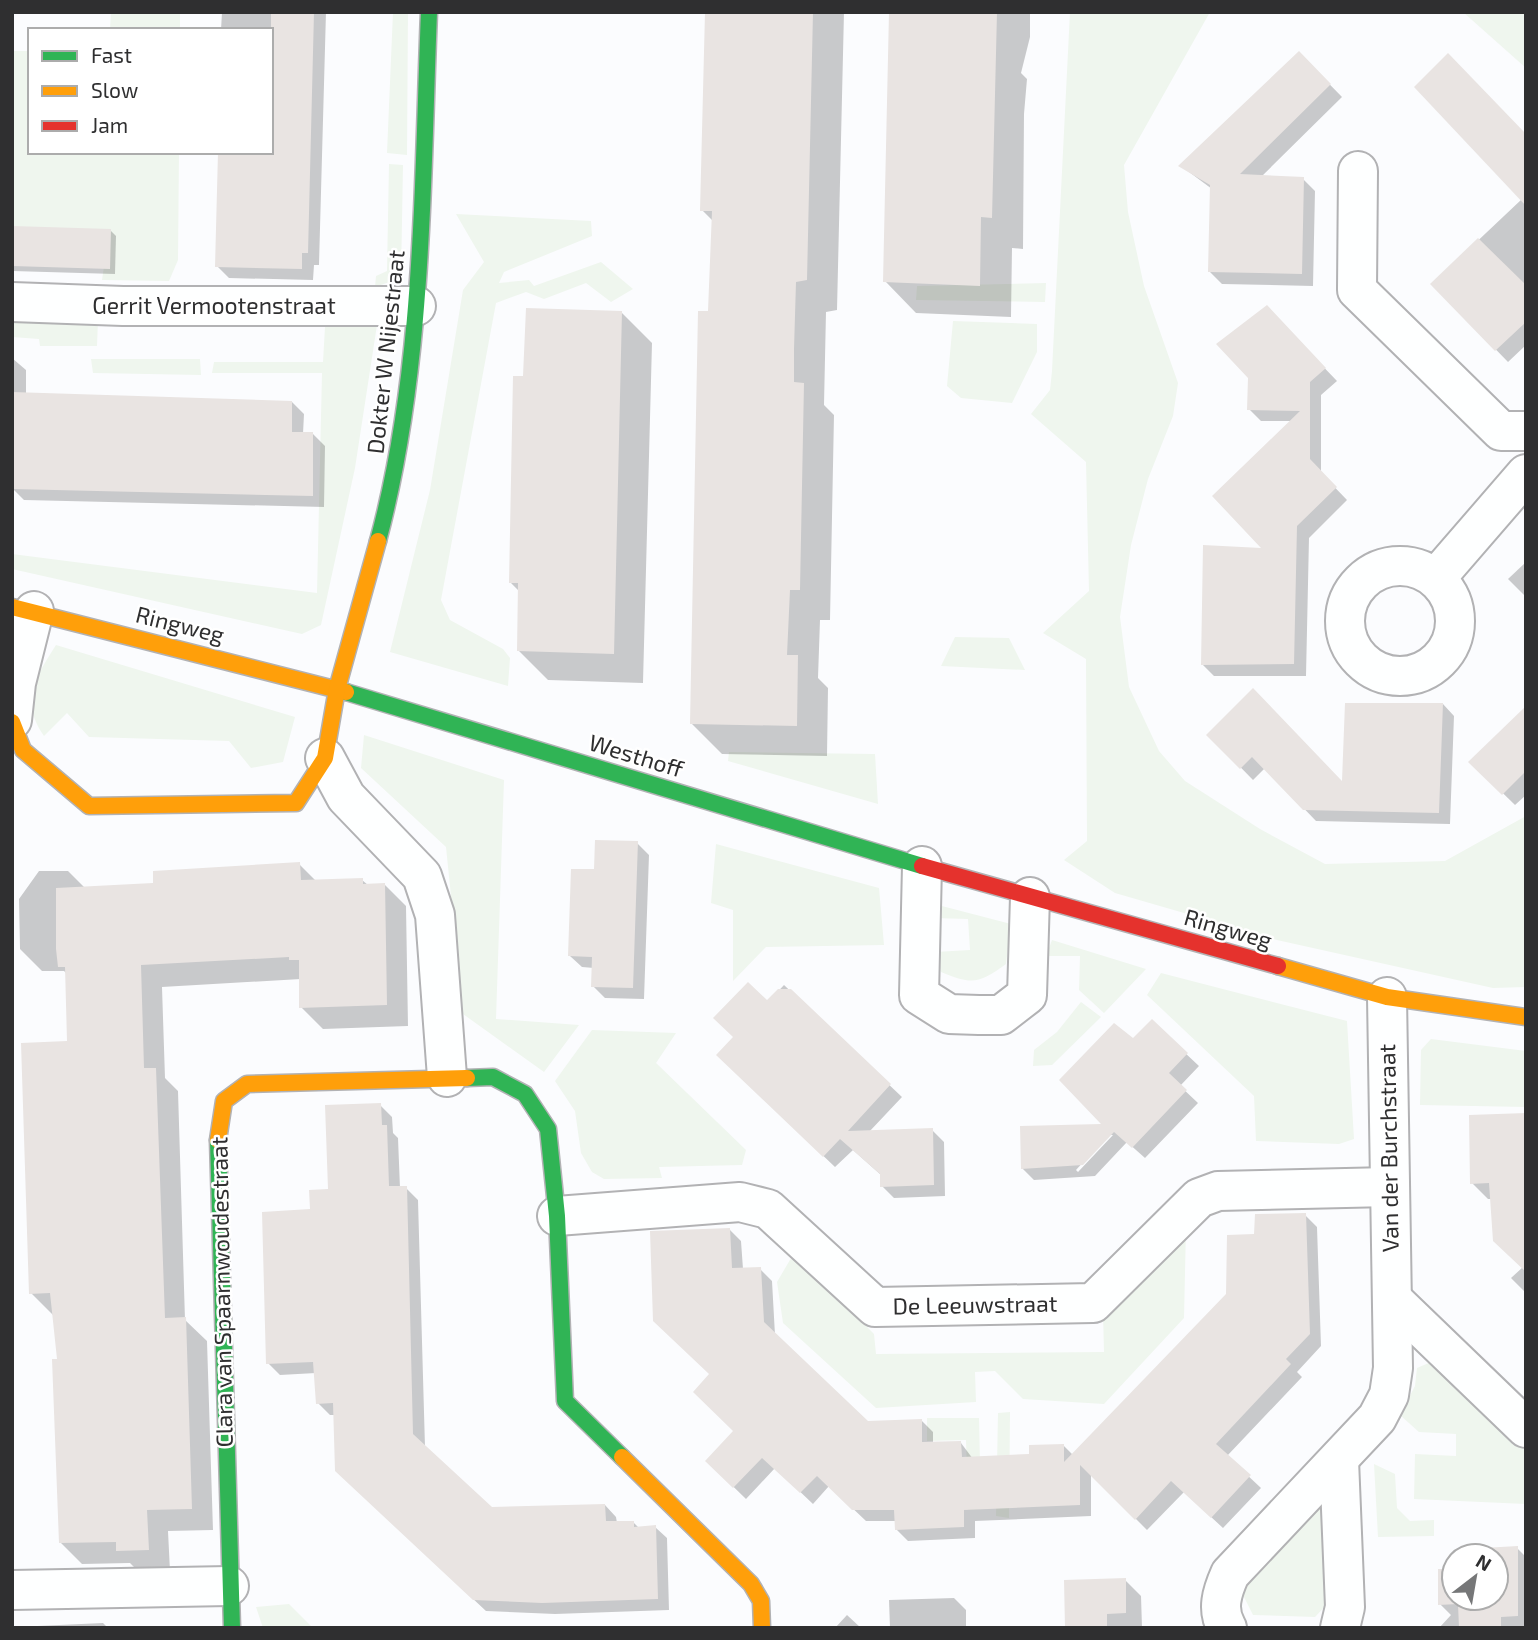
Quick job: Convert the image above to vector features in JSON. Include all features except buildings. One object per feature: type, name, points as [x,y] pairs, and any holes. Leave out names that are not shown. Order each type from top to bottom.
[{"type":"street","name":"Dokter W Nijestraat","points":[[337,689],[396,474],[416,306],[424,208],[429,12]]},
{"type":"street","points":[[1358,171],[1357,290],[1502,431],[1526,431]]},
{"type":"street","name":"Gerrit Vermootenstraat","points":[[12,302],[123,306],[416,306]]},
{"type":"street","points":[[1436,578],[1526,474]]},
{"type":"street","points":[[23,609],[12,721],[23,750],[89,806],[296,803],[325,758],[337,689]]},
{"type":"street","name":"Ringweg","points":[[23,609],[337,689]]},
{"type":"street","name":"Westhoff","points":[[337,689],[922,866]]},
{"type":"street","points":[[325,758],[346,797],[422,876],[435,915],[447,1077]]},
{"type":"street","points":[[922,866],[919,995],[949,1014],[1001,1015],[1027,995],[1030,897]]},
{"type":"street","name":"Ringweg","points":[[922,866],[1387,997],[1526,1017]]},
{"type":"street","name":"Van der Burchstraat","points":[[1227,1628],[1223,1621],[1221,1596],[1230,1574],[1377,1418],[1389,1395],[1393,1368],[1387,997]]},
{"type":"street","name":"Clara van Spaarnwoudestraat","points":[[232,1628],[218,1130],[224,1101],[247,1084],[493,1076],[525,1094],[548,1129],[557,1216],[565,1401],[751,1584],[761,1601],[762,1628]]},
{"type":"street","name":"De Leeuwstraat","points":[[557,1216],[740,1202],[768,1209],[875,1307],[1093,1303],[1199,1198],[1218,1191],[1389,1187]]},
{"type":"street","points":[[1392,1300],[1526,1428]]},
{"type":"street","points":[[1339,1460],[1345,1607],[1340,1628]]},
{"type":"street","points":[[12,1590],[229,1586]]},
{"type":"shaded area","points":[[111,12],[180,12],[180,28],[110,28]]},
{"type":"shaded area","points":[[393,12],[408,12],[407,155],[387,153]]},
{"type":"shaded area","points":[[1070,12],[1210,12],[1124,165],[1128,212],[1144,286],[1178,383],[1173,416],[1148,479],[1131,545],[1120,617],[1129,687],[1159,751],[1185,781],[1260,829],[1325,864],[1445,861],[1526,816],[1526,987],[1493,988],[1277,940],[1115,893],[1064,860],[1087,841],[1086,659],[1043,633],[1089,591],[1086,462],[1031,414],[1050,390],[1052,371]]},
{"type":"shaded area","points":[[1463,12],[1526,12],[1526,68]]},
{"type":"shaded area","points":[[12,51],[28,51],[28,154],[179,154],[178,260],[169,281],[102,280],[105,260],[12,260]]},
{"type":"shaded area","points":[[389,164],[403,165],[401,278],[375,287],[376,276],[387,271]]},
{"type":"shaded area","points":[[456,214],[591,221],[592,236],[504,272],[499,283],[529,280],[534,286],[601,262],[633,289],[611,302],[586,283],[544,299],[526,292],[496,303],[441,600],[450,620],[503,649],[510,658],[508,686],[390,652],[430,490],[463,290],[484,262]]},
{"type":"shaded area","points":[[1046,283],[1045,302],[916,300],[917,286]]},
{"type":"shaded area","points":[[12,319],[98,320],[97,346],[40,346],[39,339],[12,337]]},
{"type":"shaded area","points":[[953,321],[1037,324],[1037,352],[1012,403],[961,398],[947,386]]},
{"type":"shaded area","points":[[377,325],[355,468],[321,625],[302,634],[12,569],[12,554],[317,593],[322,373],[212,373],[214,362],[323,362],[325,327]]},
{"type":"shaded area","points":[[91,359],[200,359],[201,375],[93,373]]},
{"type":"shaded area","points":[[955,637],[1009,638],[1025,670],[941,666]]},
{"type":"shaded area","points":[[56,645],[295,717],[283,762],[251,768],[229,741],[89,737],[67,713],[44,736],[33,711],[33,689]]},
{"type":"shaded area","points":[[364,735],[504,780],[496,1019],[579,1025],[544,1072],[463,1014],[446,847],[361,768]]},
{"type":"shaded area","points":[[729,752],[875,754],[878,804],[728,761]]},
{"type":"shaded area","points":[[716,844],[879,888],[884,945],[766,947],[733,981],[733,910],[711,903]]},
{"type":"shaded area","points":[[938,905],[1011,924],[1006,964],[989,976],[975,980],[961,979],[941,972],[935,952],[970,950],[968,919],[933,918]]},
{"type":"shaded area","points":[[1052,940],[1146,969],[1104,1013],[1079,990],[1080,956],[1046,956]]},
{"type":"shaded area","points":[[1161,973],[1347,1021],[1354,1139],[1339,1144],[1256,1141],[1254,1096],[1147,995]]},
{"type":"shaded area","points":[[1081,1002],[1101,1017],[1052,1065],[1033,1066],[1034,1050],[1057,1032]]},
{"type":"shaded area","points":[[592,1030],[676,1033],[656,1063],[746,1150],[742,1165],[659,1167],[662,1178],[604,1179],[592,1172],[581,1153],[575,1111],[555,1081]]},
{"type":"shaded area","points":[[1431,1039],[1526,1051],[1526,1107],[1420,1105],[1421,1050]]},
{"type":"shaded area","points":[[1186,1228],[1184,1318],[1104,1404],[1023,1399],[995,1371],[975,1372],[976,1402],[876,1408],[783,1323],[777,1282],[794,1253],[874,1334],[876,1354],[1104,1352],[1103,1313]]},
{"type":"shaded area","points":[[1431,1362],[1526,1451],[1526,1504],[1414,1499],[1415,1454],[1456,1456],[1456,1434],[1419,1432],[1400,1415],[1415,1386],[1417,1368]]},
{"type":"shaded area","points":[[1010,1412],[1009,1518],[996,1516],[998,1413]]},
{"type":"shaded area","points":[[927,1418],[979,1418],[981,1509],[968,1510],[966,1440],[927,1441]]},
{"type":"shaded area","points":[[1374,1464],[1395,1474],[1397,1508],[1410,1521],[1434,1520],[1434,1536],[1378,1537]]},
{"type":"shaded area","points":[[1327,1497],[1330,1601],[1315,1617],[1253,1615],[1242,1593],[1248,1575]]},
{"type":"shaded area","points":[[289,1604],[313,1628],[263,1628],[256,1607]]},
{"type":"traffic: fast","points":[[378,541],[393,476],[413,345],[422,212],[429,12]]},
{"type":"traffic: fast","points":[[346,692],[922,866]]},
{"type":"traffic: fast","points":[[467,1078],[493,1077],[525,1094],[548,1129],[557,1216],[565,1401],[622,1457]]},
{"type":"traffic: fast","points":[[218,1140],[232,1628]]},
{"type":"traffic: slow","points":[[12,722],[23,750],[89,806],[296,803],[325,758],[337,689],[378,541]]},
{"type":"traffic: slow","points":[[12,607],[346,692]]},
{"type":"traffic: slow","points":[[1278,966],[1387,997],[1526,1017]]},
{"type":"traffic: slow","points":[[218,1140],[224,1101],[247,1084],[467,1078]]},
{"type":"traffic: slow","points":[[622,1457],[751,1584],[761,1601],[762,1628]]},
{"type":"traffic: jam","points":[[922,866],[1278,966]]}]
